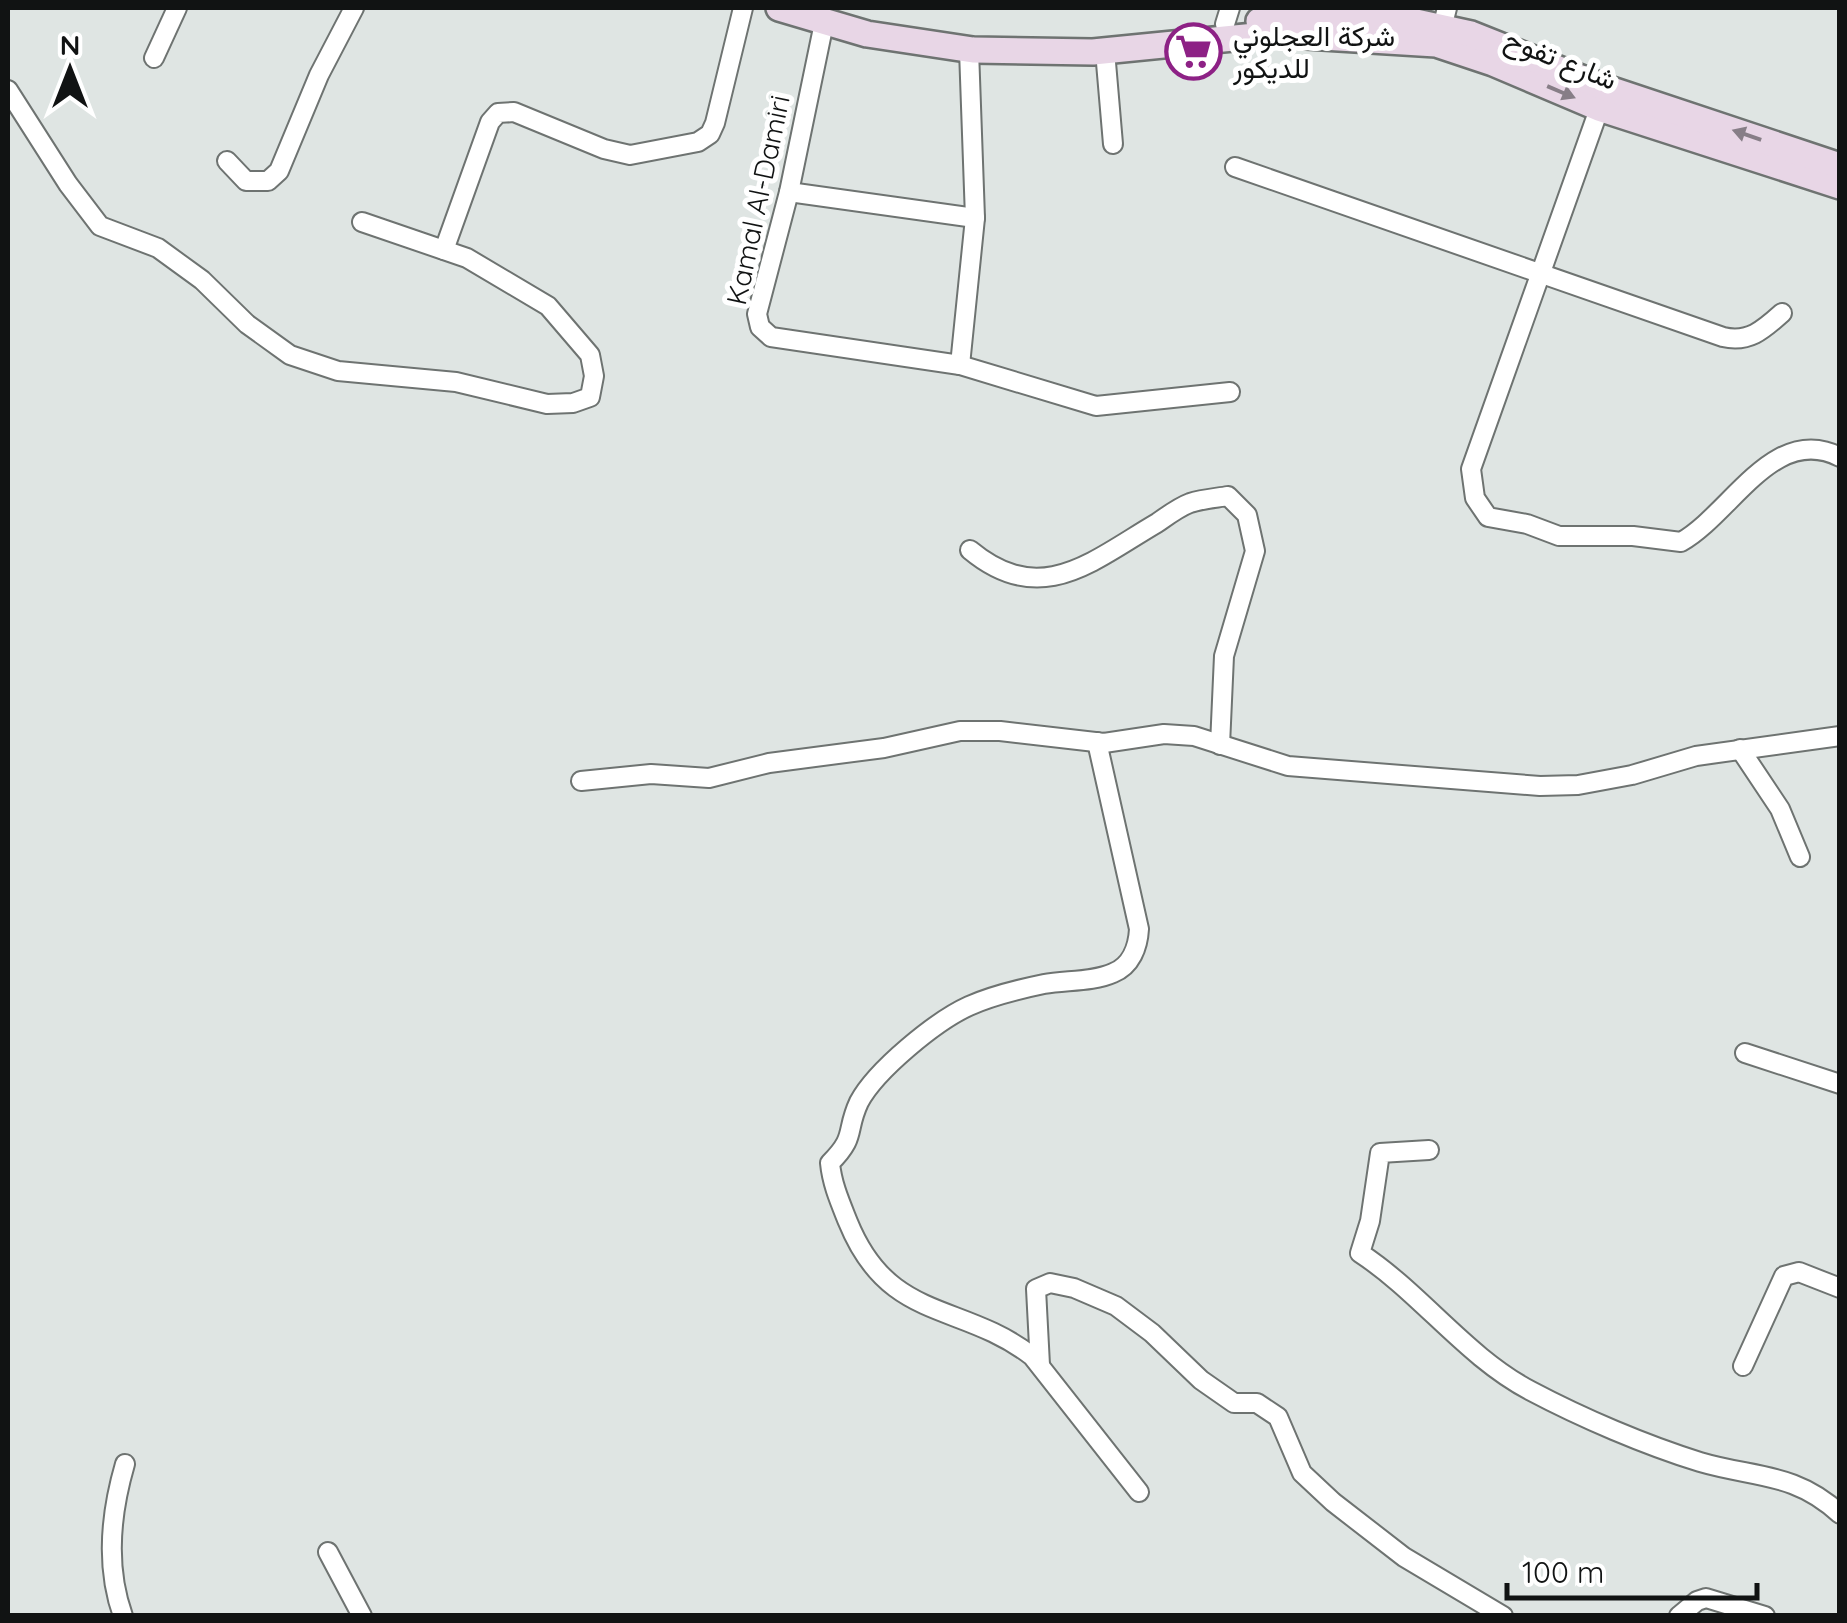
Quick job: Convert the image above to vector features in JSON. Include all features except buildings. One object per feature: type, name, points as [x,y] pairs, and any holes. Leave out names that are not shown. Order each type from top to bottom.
[{"type":"street","points":[[154,58],[177,8]]},
{"type":"street","points":[[228,161],[246,181],[268,181],[279,171],[318,75],[354,8]]},
{"type":"street","points":[[444,250],[490,122],[500,112],[514,112],[618,154],[642,154],[706,137],[715,123],[743,8]]},
{"type":"street","points":[[782,8],[973,37],[1025,39],[1097,38],[1227,16],[1444,18],[1602,98],[1840,166]]},
{"type":"street","name":"شارع تفوح","points":[[782,8],[824,23],[904,41],[969,50],[1104,50],[1274,34],[1436,44],[1602,98],[1840,186]]},
{"type":"street","name":"Kamal Al-Damiri","points":[[824,23],[757,314],[760,327],[771,337],[960,365],[1096,406],[1230,392]]},
{"type":"street","points":[[960,365],[975,218],[969,50]]},
{"type":"street","points":[[1104,50],[1113,144]]},
{"type":"street","points":[[8,90],[100,226],[158,248],[290,355],[338,371],[456,382],[546,404],[573,403],[590,397],[594,376],[590,355],[548,306],[467,258],[362,222]]},
{"type":"street","points":[[1602,98],[1472,469],[1475,498],[1488,516],[1559,536],[1633,536],[1681,542],[1711,522],[1779,456],[1810,448],[1840,458]]},
{"type":"street","points":[[1235,166],[1729,338],[1757,334],[1782,314]]},
{"type":"street","points":[[788,192],[975,218]]},
{"type":"street","points":[[970,550],[992,568],[1013,577],[1059,574],[1103,557],[1188,504],[1228,496],[1247,514],[1256,551],[1224,656],[1220,745]]},
{"type":"street","points":[[581,781],[651,774],[708,778],[769,763],[884,748],[960,731],[1000,731],[1097,742],[1164,734],[1194,736],[1304,768],[1540,786],[1578,785],[1632,775],[1696,756],[1840,736]]},
{"type":"street","points":[[1097,742],[1139,929],[1130,959],[1111,974],[1042,984],[968,1006],[923,1037],[865,1092],[853,1118],[849,1144],[830,1162],[833,1186],[855,1240],[877,1274],[910,1298],[1022,1349],[1040,1365],[1139,1492]]},
{"type":"street","points":[[1740,749],[1780,809],[1800,857]]},
{"type":"street","points":[[1745,1054],[1840,1084]]},
{"type":"street","points":[[1428,1150],[1380,1153],[1370,1222],[1360,1253],[1390,1273],[1480,1355],[1529,1390],[1701,1462],[1800,1485],[1840,1514]]},
{"type":"street","points":[[1743,1366],[1784,1276],[1799,1272],[1840,1288]]},
{"type":"street","points":[[1040,1365],[1036,1289],[1050,1283],[1074,1288],[1116,1306],[1234,1404],[1257,1404],[1278,1416],[1302,1473],[1333,1502],[1404,1557],[1503,1616]]},
{"type":"street","points":[[123,1616],[112,1553],[113,1505],[125,1464]]},
{"type":"street","points":[[328,1552],[362,1616]]},
{"type":"street","points":[[1680,1616],[1706,1598],[1764,1616]]},
{"type":"place","name":"شركة العجلوني للديكور","points":[[1194,52]]}]
